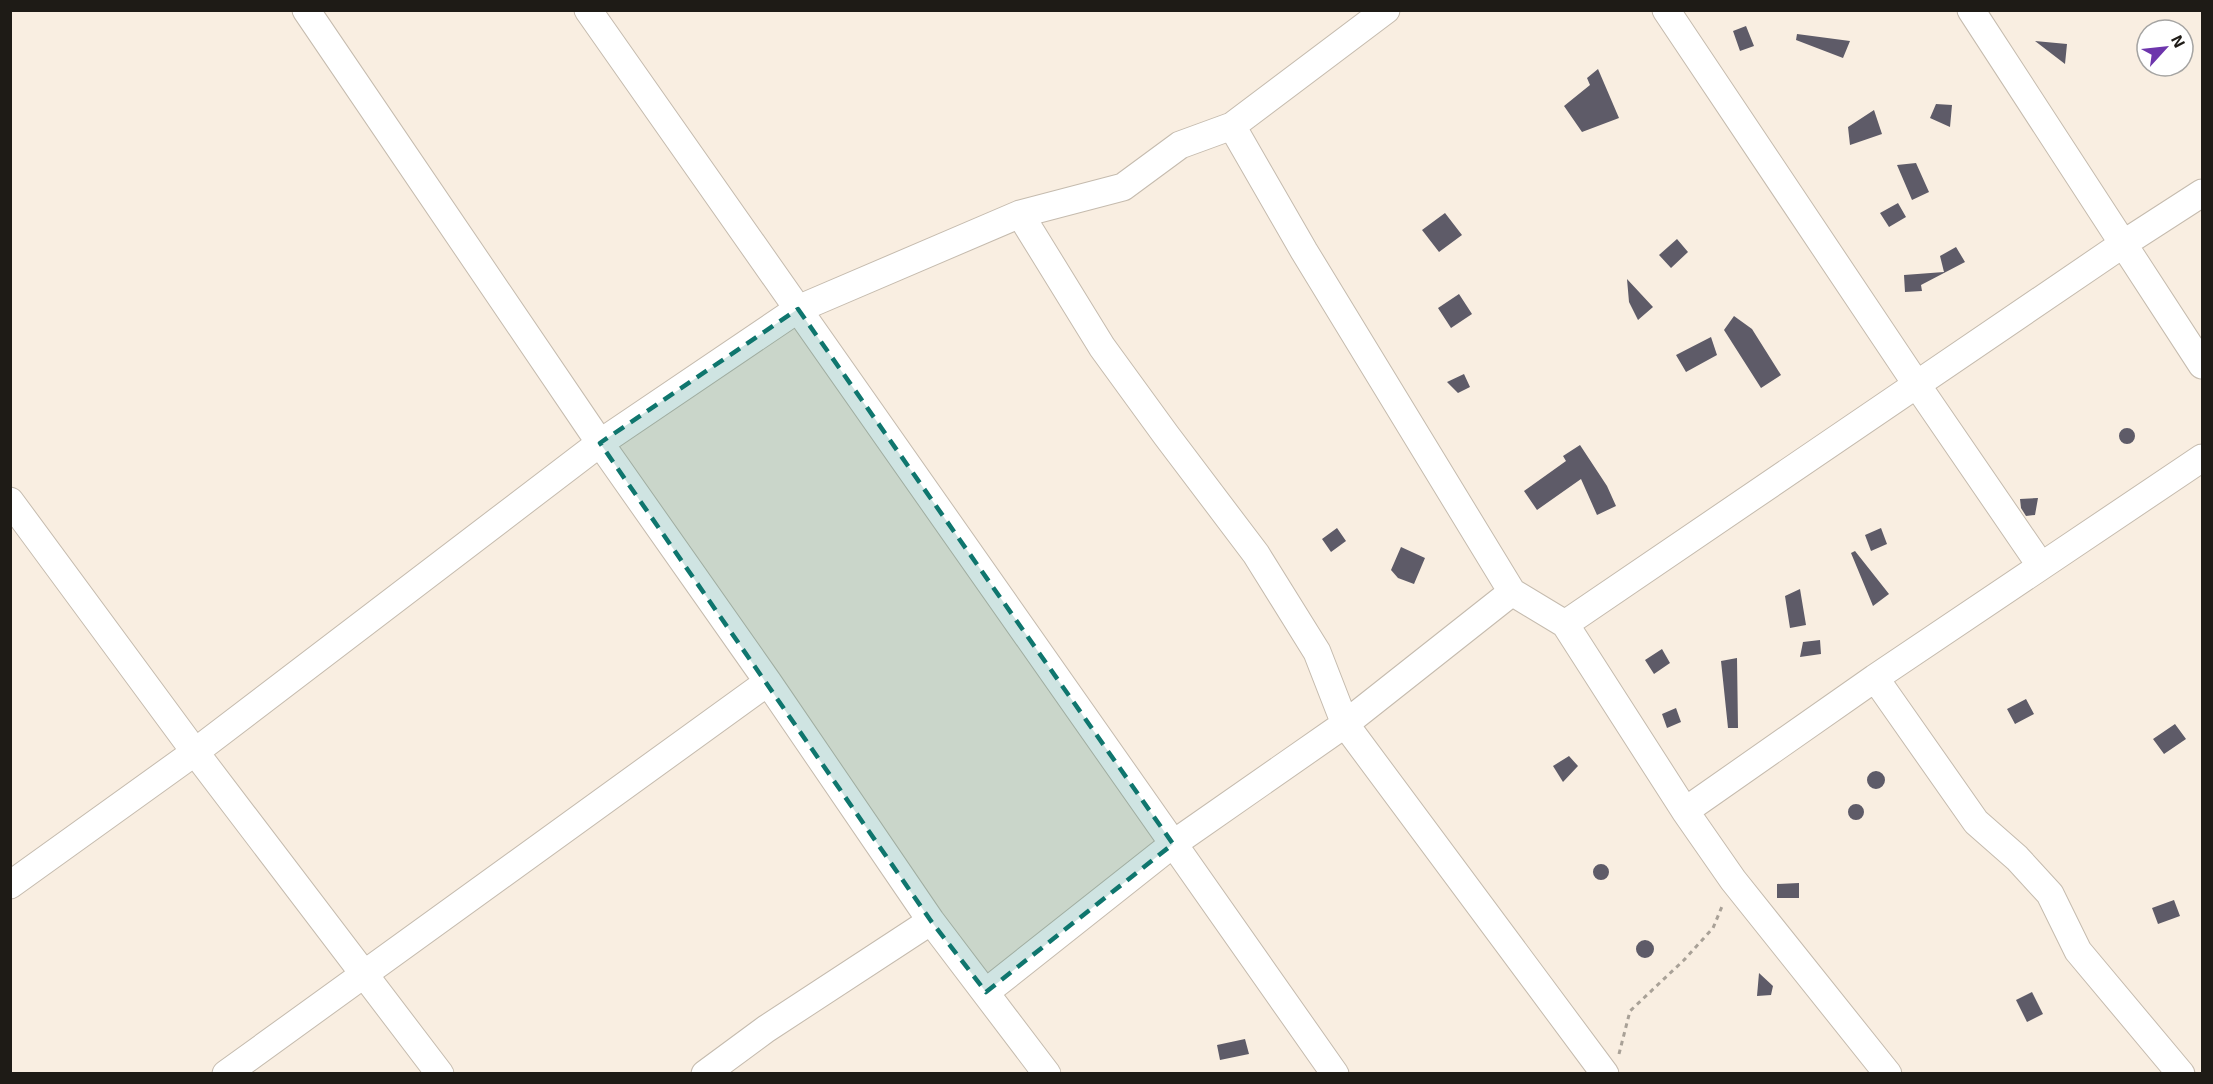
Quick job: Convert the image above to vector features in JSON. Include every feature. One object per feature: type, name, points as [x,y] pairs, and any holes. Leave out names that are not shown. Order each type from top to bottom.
[{"type":"street","points":[[306,10],[600,443],[768,682],[930,921],[1047,1074]]},
{"type":"street","points":[[588,10],[1335,1074]]},
{"type":"street","points":[[10,885],[195,752],[600,443],[798,309],[1020,214],[1123,187],[1180,145],[1232,126],[1386,10]]},
{"type":"street","points":[[1666,10],[2041,566]]},
{"type":"street","points":[[1971,10],[2202,365]]},
{"type":"street","points":[[1232,126],[1304,251],[1512,592],[1565,624],[1685,811],[1733,880],[1888,1074]]},
{"type":"street","points":[[1565,624],[2123,244],[2202,193]]},
{"type":"street","points":[[1020,214],[1102,347],[1256,554],[1317,652],[1345,724],[1613,1068]]},
{"type":"street","points":[[1685,811],[1875,678],[2202,458]]},
{"type":"street","points":[[10,501],[195,752],[440,1074]]},
{"type":"street","points":[[986,992],[1173,844],[1345,724],[1512,592]]},
{"type":"street","points":[[1875,678],[1976,822],[2017,858],[2050,894],[2078,951],[2181,1074]]},
{"type":"street","points":[[226,1074],[768,682]]},
{"type":"street","points":[[705,1074],[766,1029],[930,921]]},
{"type":"path","points":[[1613,1068],[1630,1011],[1684,960],[1713,928],[1733,880]]},
{"type":"highlighted area","points":[[798,309],[1173,844],[986,992],[931,921],[600,443]]},
{"type":"building","points":[[1746,26],[1754,46],[1740,51],[1733,31]]},
{"type":"building","points":[[1797,34],[1850,41],[1843,58],[1796,40]]},
{"type":"building","points":[[2035,41],[2067,44],[2065,64]]},
{"type":"building","points":[[1598,69],[1619,118],[1582,132],[1564,106],[1590,85],[1587,78]]},
{"type":"building","points":[[1936,104],[1952,105],[1950,127],[1930,118]]},
{"type":"building","points":[[1874,110],[1882,134],[1850,145],[1848,127]]},
{"type":"building","points":[[1916,163],[1929,192],[1912,200],[1897,165]]},
{"type":"building","points":[[1898,203],[1906,217],[1889,227],[1880,213]]},
{"type":"building","points":[[1445,213],[1462,235],[1439,252],[1422,230]]},
{"type":"building","points":[[1677,239],[1688,252],[1671,268],[1659,255]]},
{"type":"building","points":[[1956,247],[1965,262],[1921,285],[1922,291],[1905,292],[1904,275],[1944,272],[1940,256]]},
{"type":"building","points":[[1627,279],[1653,307],[1638,320],[1629,302]]},
{"type":"building","points":[[1459,294],[1472,314],[1451,328],[1438,308]]},
{"type":"building","points":[[1734,316],[1752,329],[1781,375],[1761,388],[1724,330]]},
{"type":"building","points":[[1711,337],[1717,355],[1686,372],[1676,355]]},
{"type":"building","points":[[1464,374],[1470,387],[1458,393],[1447,382]]},
{"type":"building","points":[[2127,428],[2135,436],[2127,444],[2119,436]]},
{"type":"building","points":[[1580,445],[1607,486],[1616,506],[1597,515],[1581,479],[1537,510],[1524,491],[1566,461],[1563,456]]},
{"type":"building","points":[[2038,498],[2035,515],[2026,516],[2021,508],[2020,499]]},
{"type":"building","points":[[1337,528],[1346,541],[1331,552],[1322,539]]},
{"type":"building","points":[[1881,528],[1887,544],[1871,551],[1865,535]]},
{"type":"building","points":[[1401,547],[1425,558],[1414,584],[1398,578],[1391,570]]},
{"type":"building","points":[[1855,551],[1889,594],[1873,606],[1851,553]]},
{"type":"building","points":[[1800,589],[1806,625],[1790,628],[1785,596]]},
{"type":"building","points":[[1820,640],[1821,654],[1800,657],[1803,642]]},
{"type":"building","points":[[1662,649],[1670,663],[1654,674],[1645,660]]},
{"type":"building","points":[[1737,658],[1738,728],[1728,728],[1721,661]]},
{"type":"building","points":[[2026,699],[2034,714],[2015,724],[2007,709]]},
{"type":"building","points":[[1676,708],[1681,722],[1667,728],[1662,714]]},
{"type":"building","points":[[2175,724],[2186,739],[2164,754],[2153,739]]},
{"type":"building","points":[[1569,756],[1578,766],[1563,782],[1553,766]]},
{"type":"building","points":[[1876,771],[1882,774],[1885,780],[1882,786],[1876,789],[1870,786],[1867,780],[1870,774]]},
{"type":"building","points":[[1856,804],[1864,812],[1856,820],[1848,812]]},
{"type":"building","points":[[1598,864],[1604,864],[1609,872],[1607,878],[1598,880],[1593,875],[1593,869]]},
{"type":"building","points":[[1799,883],[1799,898],[1777,898],[1777,884]]},
{"type":"building","points":[[2174,900],[2180,916],[2158,924],[2152,908]]},
{"type":"building","points":[[1645,940],[1651,943],[1654,949],[1651,955],[1645,958],[1639,955],[1636,949],[1639,943]]},
{"type":"building","points":[[1759,973],[1773,986],[1771,995],[1757,996]]},
{"type":"building","points":[[2032,992],[2043,1014],[2027,1022],[2016,1000]]},
{"type":"building","points":[[1245,1039],[1249,1054],[1220,1060],[1217,1045]]}]
